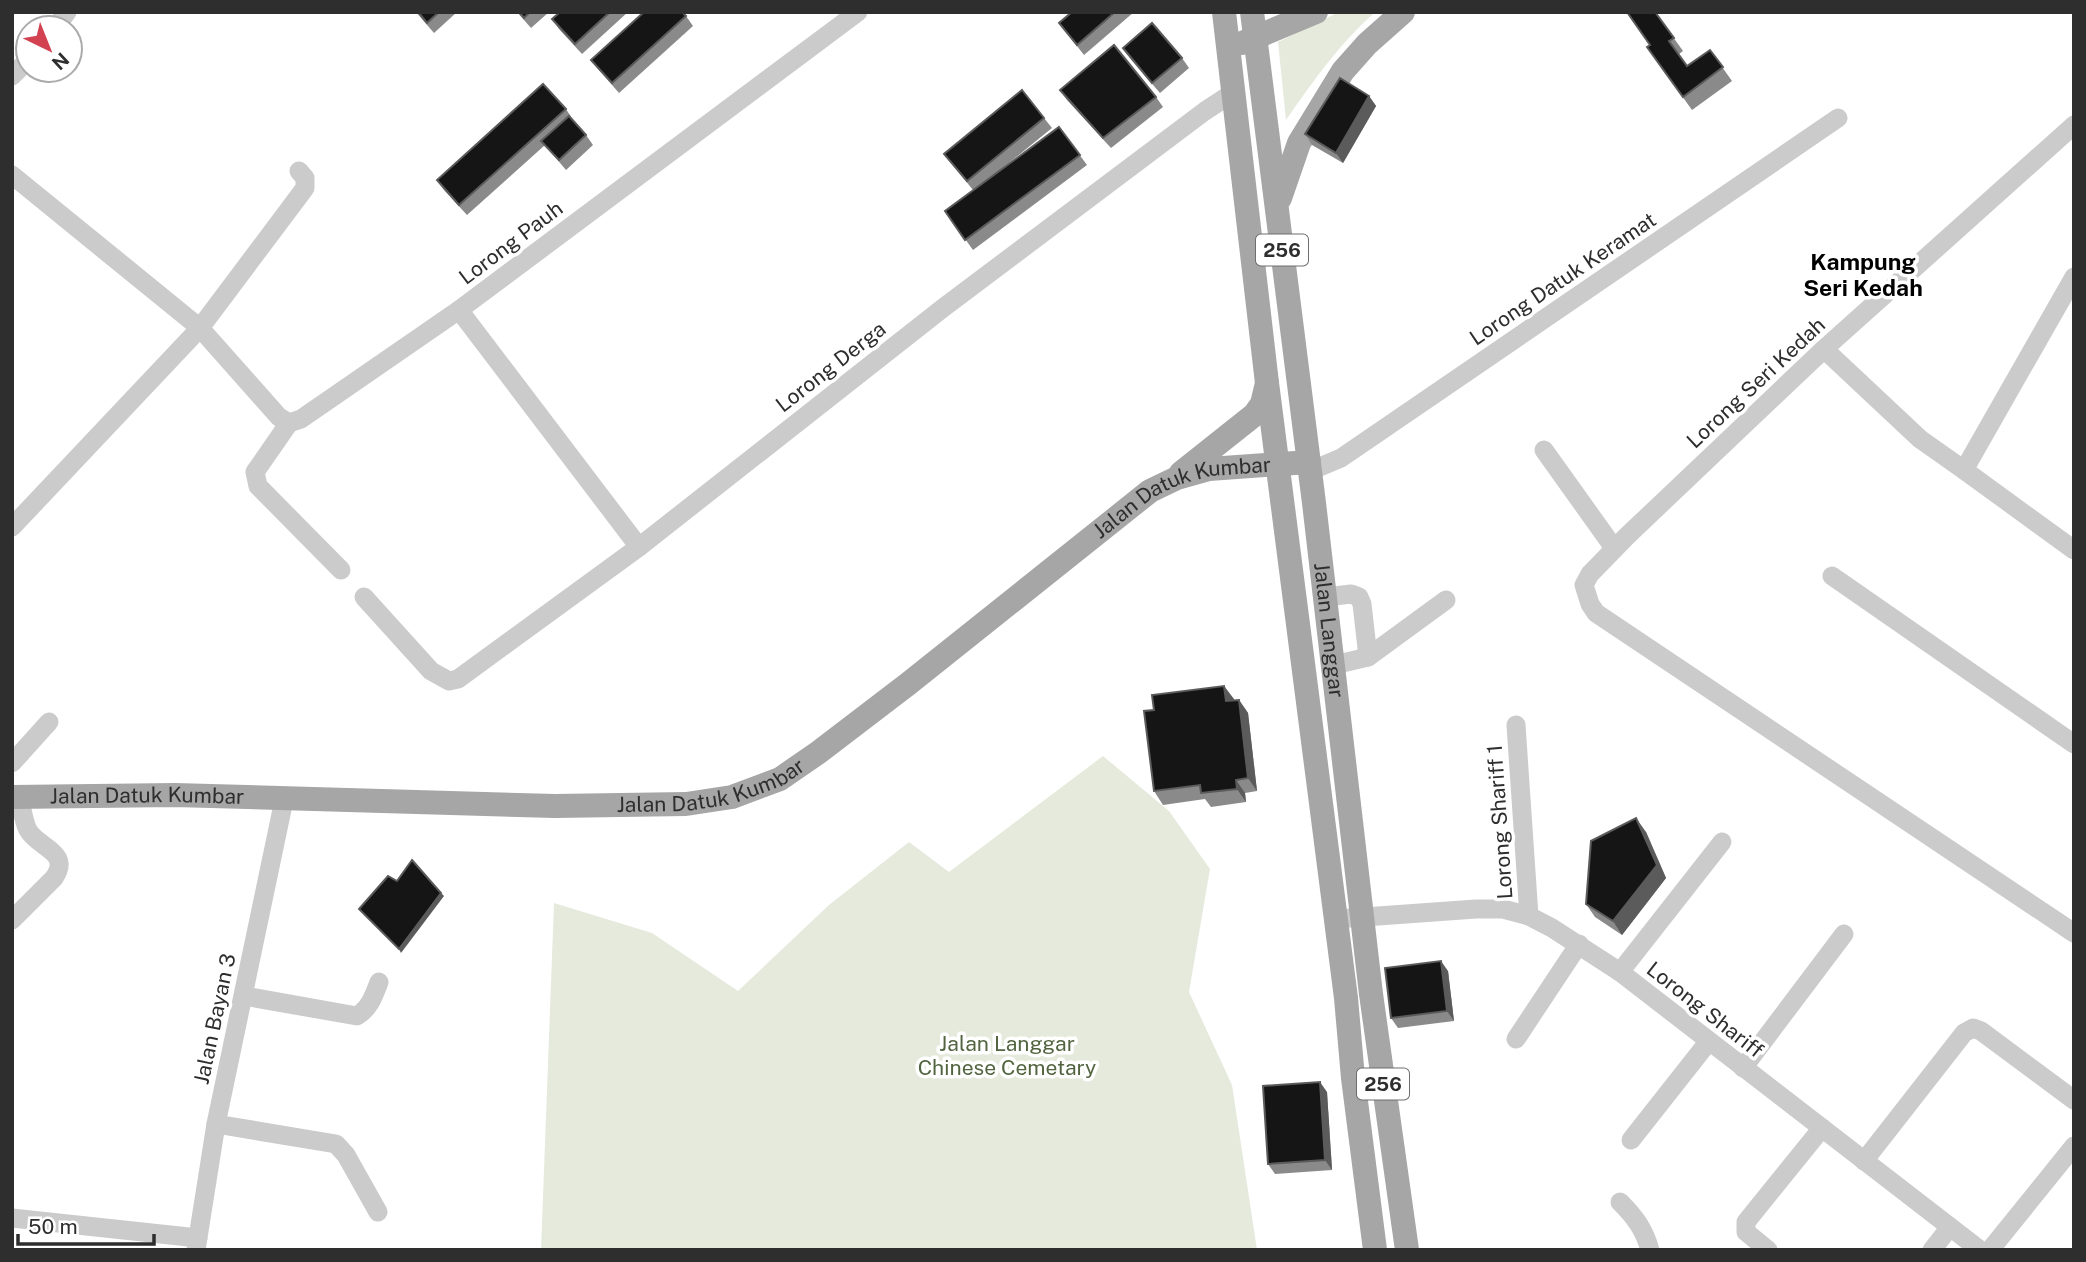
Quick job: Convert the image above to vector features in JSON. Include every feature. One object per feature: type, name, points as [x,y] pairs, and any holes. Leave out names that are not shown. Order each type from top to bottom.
[{"type":"main road","points":[[1226,27],[1255,19],[1316,12]]},
{"type":"main road","points":[[1277,210],[1299,143],[1343,71],[1367,44],[1403,12]]},
{"type":"main road","name":"Jalan Langgar","points":[[1255,19],[1375,1020],[1407,1250]]},
{"type":"main road","name":"Jalan Langgar","points":[[1226,27],[1267,383],[1336,919],[1375,1250]]},
{"type":"main road","points":[[1150,491],[1183,472],[1243,425],[1262,404],[1267,383]]},
{"type":"main road","name":"Jalan Datuk Kumbar","points":[[16,797],[175,795],[567,806],[686,804],[732,797],[780,779],[819,752],[1150,491],[1177,478],[1209,470],[1278,464],[1310,466]]},
{"type":"street","name":"Lorong Pauh","points":[[289,423],[301,419],[459,310],[858,12]]},
{"type":"street","name":"Lorong Derga","points":[[364,597],[431,671],[449,681],[458,679],[639,547],[943,307],[1234,92]]},
{"type":"street","name":"Lorong Datuk Keramat","points":[[1310,466],[1340,458],[1838,118]]},
{"type":"street","name":"Lorong Seri Kedah","points":[[2074,125],[1824,349],[1621,542],[1590,574],[1584,585],[1596,613],[2074,933]]},
{"type":"street","points":[[12,527],[200,328],[305,188],[305,178],[299,171]]},
{"type":"street","points":[[12,175],[200,328],[279,417],[289,423],[255,472],[255,479],[258,486],[341,570]]},
{"type":"street","points":[[1964,470],[2074,277]]},
{"type":"street","points":[[459,310],[639,547]]},
{"type":"street","points":[[1824,349],[1920,439],[2074,550]]},
{"type":"street","points":[[1544,450],[1621,542]]},
{"type":"street","points":[[1832,576],[2074,744]]},
{"type":"street","points":[[1326,597],[1351,594],[1361,601],[1368,657]]},
{"type":"street","points":[[1334,665],[1368,657],[1446,600]]},
{"type":"street","points":[[12,763],[49,722]]},
{"type":"street","name":"Lorong Shariff 1","points":[[1516,725],[1529,916]]},
{"type":"street","points":[[12,920],[54,878],[60,864],[57,857],[28,831],[16,797]]},
{"type":"street","name":"Jalan Bayan 3","points":[[197,1244],[216,1124],[284,800]]},
{"type":"street","points":[[1620,972],[1722,842]]},
{"type":"street","name":"Lorong Shariff","points":[[1336,919],[1476,909],[1503,909],[1529,916],[1579,944],[1620,972],[1980,1250]]},
{"type":"street","points":[[1744,1068],[1844,934]]},
{"type":"street","points":[[1516,1039],[1579,944]]},
{"type":"street","points":[[244,996],[357,1016],[364,1012],[371,1002],[379,982]]},
{"type":"street","points":[[1864,1160],[1964,1033],[1973,1028],[1981,1031],[2074,1100]]},
{"type":"street","points":[[1631,1140],[1709,1041]]},
{"type":"street","points":[[216,1124],[336,1144],[346,1155],[378,1212]]},
{"type":"street","points":[[1768,1250],[1746,1232],[1746,1222],[1822,1128]]},
{"type":"street","points":[[1990,1250],[2074,1146]]},
{"type":"street","points":[[1620,1202],[1633,1214],[1645,1233],[1650,1250]]},
{"type":"street","points":[[12,1218],[197,1244]]},
{"type":"street","points":[[1932,1250],[1950,1227]]},
{"type":"green space","points":[[1339,12],[1375,12],[1338,50],[1286,120],[1278,42]]},
{"type":"green space","name":"Jalan Langgar Chinese Cemetary","points":[[1103,756],[1169,811],[1210,869],[1189,992],[1232,1085],[1257,1250],[541,1250],[554,903],[652,933],[738,991],[829,905],[909,842],[949,872]]},
{"type":"building","points":[[418,12],[439,12],[427,23]]},
{"type":"building","points":[[519,12],[530,12],[524,18]]},
{"type":"building","points":[[560,12],[610,12],[575,44],[552,19]]},
{"type":"building","points":[[644,12],[682,12],[686,16],[612,83],[591,60]]},
{"type":"building","points":[[1072,12],[1115,12],[1077,45],[1059,23]]},
{"type":"building","points":[[1627,12],[1655,12],[1674,38],[1669,41],[1687,66],[1710,50],[1723,67],[1683,97],[1647,47],[1650,45]]},
{"type":"building","points":[[1152,23],[1182,58],[1152,83],[1123,48]]},
{"type":"building","points":[[1114,45],[1156,97],[1103,138],[1060,90]]},
{"type":"building","points":[[1340,78],[1369,96],[1336,153],[1305,134]]},
{"type":"building","points":[[543,84],[566,109],[459,205],[437,180]]},
{"type":"building","points":[[1022,90],[1044,118],[967,181],[944,154]]},
{"type":"building","points":[[569,116],[586,135],[559,160],[541,141]]},
{"type":"building","points":[[1059,127],[1080,155],[965,240],[945,211]]},
{"type":"building","points":[[1224,686],[1226,701],[1239,700],[1248,778],[1236,780],[1237,789],[1201,793],[1200,785],[1154,791],[1144,711],[1154,710],[1152,695]]},
{"type":"building","points":[[1636,818],[1657,865],[1613,921],[1586,904],[1591,841]]},
{"type":"building","points":[[412,860],[441,893],[399,949],[359,909],[388,876],[397,881]]},
{"type":"building","points":[[1441,961],[1447,1011],[1391,1018],[1385,968]]},
{"type":"building","points":[[1320,1082],[1325,1160],[1268,1164],[1263,1086]]},
{"type":"district","name":"Kampung Seri Kedah","points":[[1863,275]]}]
